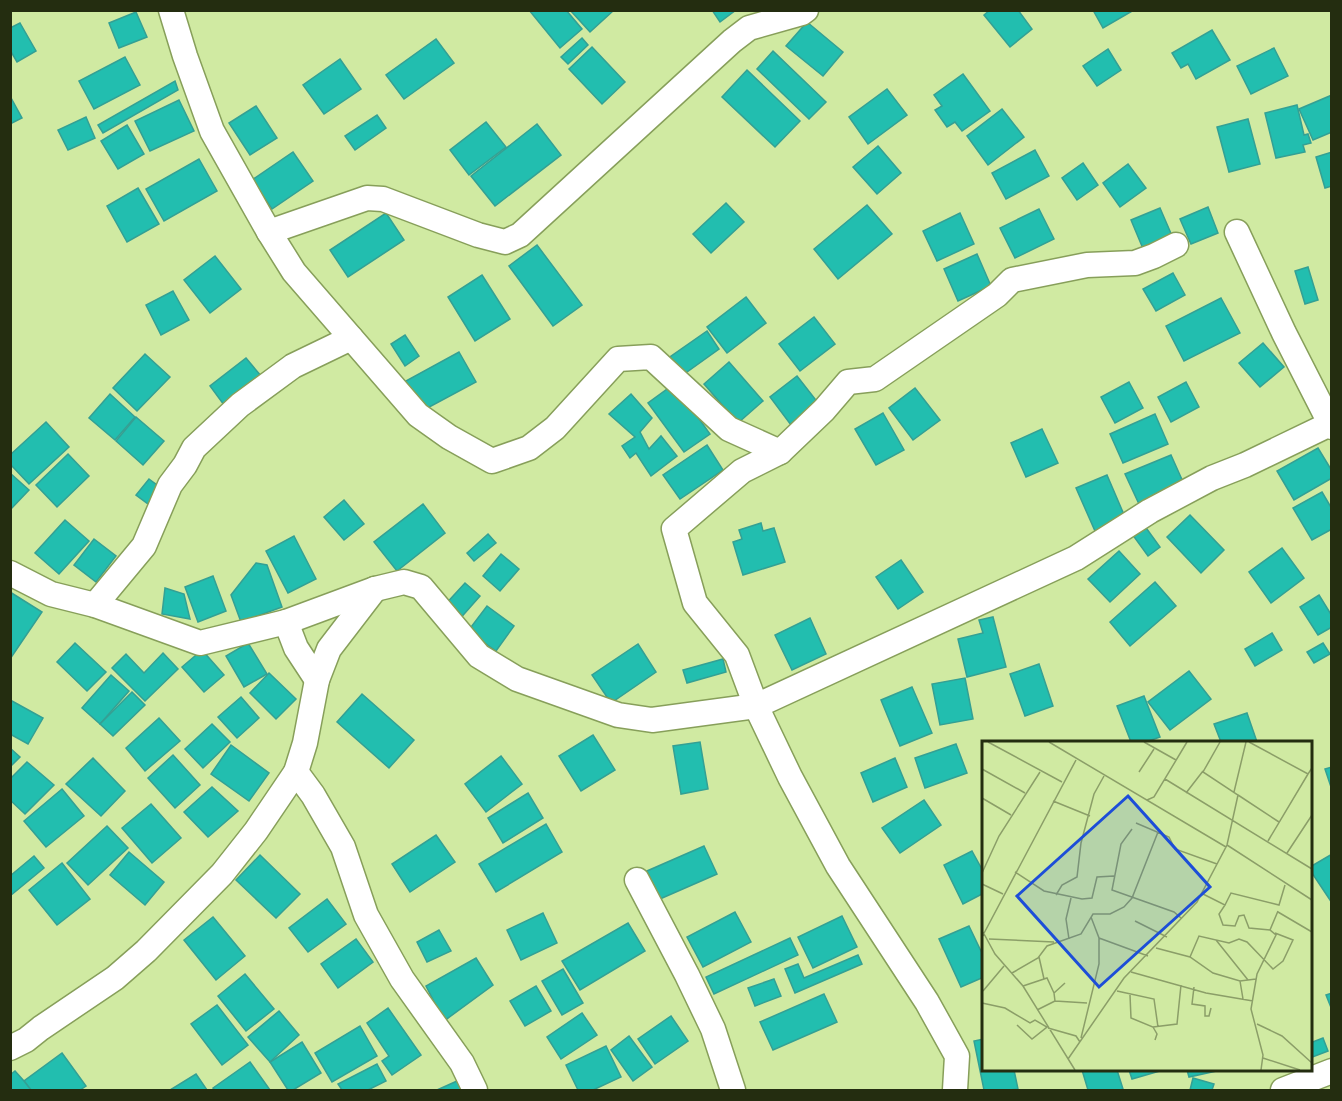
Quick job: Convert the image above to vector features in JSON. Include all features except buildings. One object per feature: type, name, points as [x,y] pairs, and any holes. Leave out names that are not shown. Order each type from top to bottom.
[{"type":"street","points":[[171,10],[212,132],[268,232],[294,272],[418,415],[449,437],[492,461],[529,448],[555,428],[618,359],[651,357],[729,429],[780,452]]},
{"type":"street","points":[[268,232],[367,198],[383,200],[478,235],[505,242],[520,235],[732,41],[749,28],[806,10]]},
{"type":"street","points":[[10,573],[51,594],[95,605],[200,643],[285,622],[375,589],[404,582],[421,586],[479,656],[517,679],[618,714],[652,720],[756,706],[1076,558],[1150,511],[1212,478],[1331,426],[1237,232]]},
{"type":"street","points":[[955,1090],[957,1056],[927,1002],[838,866],[790,777],[756,706],[737,655],[695,603],[674,529],[742,471],[780,452],[824,410],[848,382],[874,380],[997,295],[1012,280],[1088,265],[1135,262],[1176,245]]},
{"type":"street","points":[[95,605],[144,546],[171,485],[194,448],[240,405],[293,366],[351,338]]},
{"type":"street","points":[[10,1048],[26,1040],[115,978],[160,937],[222,874],[256,831],[296,772],[305,743],[317,680],[329,649],[375,589]]},
{"type":"street","points":[[285,622],[296,648],[317,680]]},
{"type":"street","points":[[296,772],[313,795],[343,847],[366,915],[402,979],[462,1063],[475,1090]]},
{"type":"street","points":[[638,880],[713,1029],[733,1090]]},
{"type":"street","points":[[1283,1090],[1332,1071]]}]
